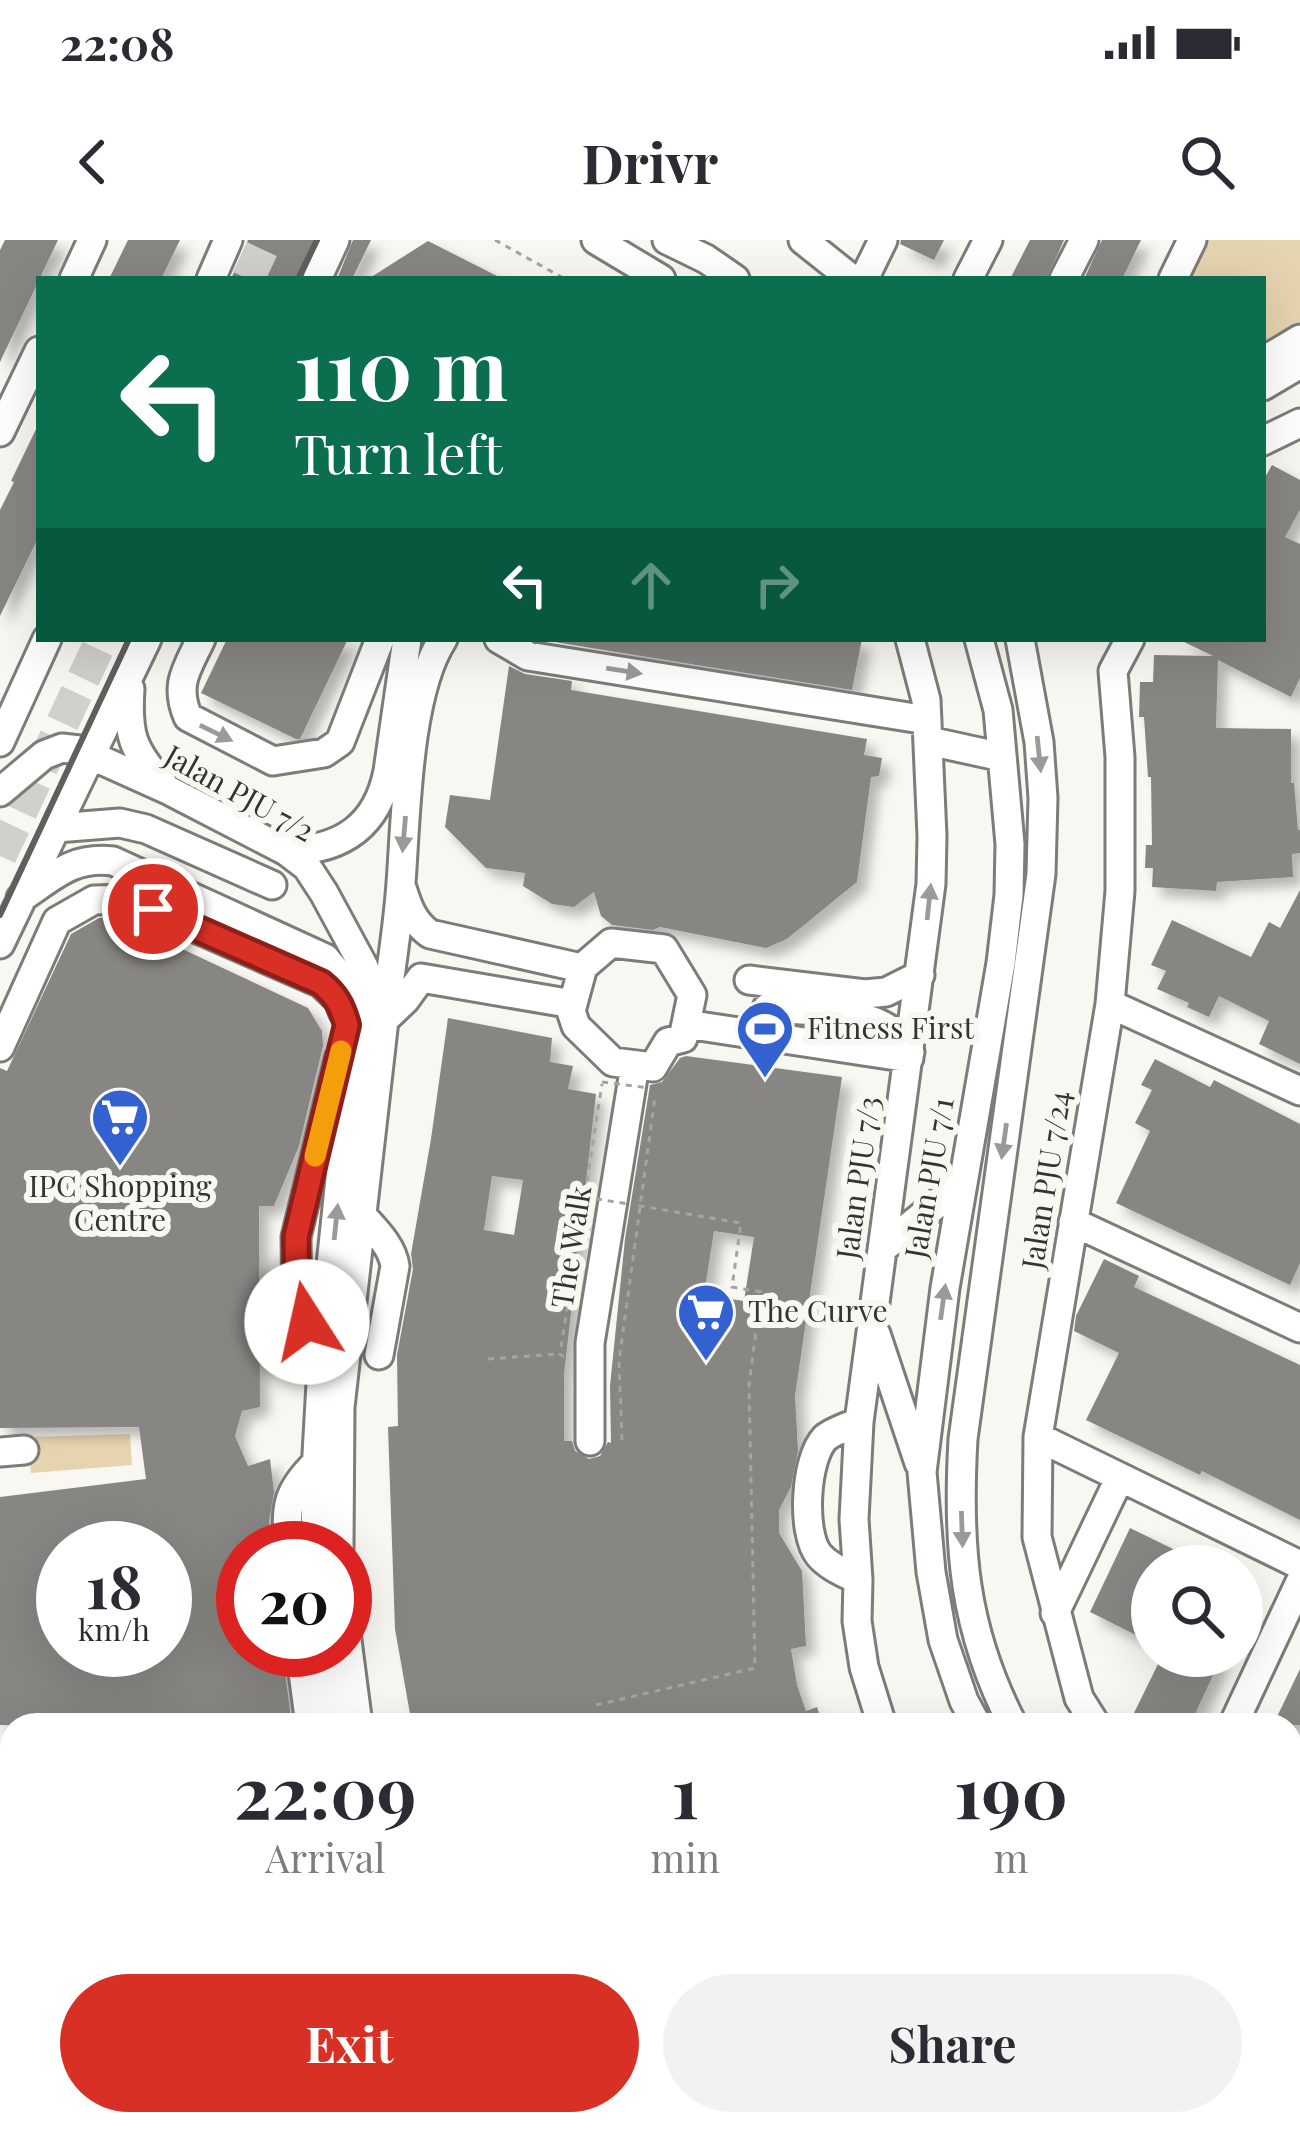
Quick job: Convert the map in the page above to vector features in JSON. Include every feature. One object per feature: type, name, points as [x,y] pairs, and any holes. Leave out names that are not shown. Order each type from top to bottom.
[{"type":"street","points":[[75,276],[92,240]]},
{"type":"street","points":[[318,276],[335,240]]},
{"type":"street","points":[[596,240],[656,276]]},
{"type":"street","points":[[667,240],[731,276]]},
{"type":"street","points":[[803,240],[848,276]]},
{"type":"street","points":[[866,276],[884,240]]},
{"type":"street","points":[[970,276],[988,240]]},
{"type":"street","points":[[1066,276],[1084,240]]},
{"type":"street","points":[[1174,276],[1192,240]]},
{"type":"street","points":[[212,276],[228,242]]},
{"type":"street","points":[[1266,359],[1300,339]]},
{"type":"street","points":[[0,432],[36,357]]},
{"type":"street","points":[[1266,384],[1300,364]]},
{"type":"street","points":[[1266,440],[1300,423]]},
{"type":"street","points":[[0,742],[46,642]]},
{"type":"street","points":[[0,944],[146,642]]},
{"type":"street","points":[[200,642],[180,683],[180,700],[188,718],[273,760],[324,753],[340,742],[379,642]]},
{"type":"street","points":[[286,851],[314,850],[350,835],[373,815],[388,771],[407,642]]},
{"type":"street","points":[[383,1020],[422,691],[440,642]]},
{"type":"street","points":[[508,642],[528,656],[928,731],[1002,757]]},
{"type":"street","name":"Jalan PJU 7/3","points":[[877,1713],[857,1622],[854,1519],[859,1422],[932,868],[926,700],[911,642]]},
{"type":"street","name":"Jalan PJU 7/1","points":[[965,1713],[939,1618],[922,1472],[944,1288],[1009,895],[1010,844],[998,710],[980,642]]},
{"type":"street","name":"Jalan PJU 7/24","points":[[1088,1713],[1079,1698],[1037,1537],[1038,1436],[1110,1004],[1120,891],[1120,757],[1114,670],[1128,642]]},
{"type":"street","points":[[1007,1713],[974,1632],[963,1569],[961,1495],[963,1439],[1040,874],[1039,742],[1022,643]]},
{"type":"street","points":[[131,673],[128,721],[133,740],[148,767],[170,791]]},
{"type":"street","points":[[0,792],[44,755],[62,748],[92,754]]},
{"type":"street","name":"Jalan PJU 7/2","points":[[92,754],[286,851],[307,867],[364,967],[383,1020],[360,1213],[335,1332],[339,1521]]},
{"type":"street","points":[[56,828],[120,823],[146,829],[272,885]]},
{"type":"street","name":"Jalan PJU 7/2","points":[[21,898],[68,866],[93,859],[112,861],[178,918],[326,958],[358,1008],[335,1332],[317,1462],[316,1521]]},
{"type":"street","points":[[401,884],[410,914],[430,934],[575,983]]},
{"type":"street","points":[[0,1047],[57,921],[94,901],[129,899],[178,918]]},
{"type":"street","points":[[611,943],[664,950],[692,994],[683,1038],[668,1042],[642,1077],[613,1062],[576,1026],[571,1011],[575,983],[583,967],[611,943]]},
{"type":"street","points":[[394,949],[575,983]]},
{"type":"street","points":[[748,980],[865,994],[886,992],[920,975]]},
{"type":"street","points":[[383,1020],[421,978],[575,983]]},
{"type":"street","points":[[1110,1004],[1300,1091]]},
{"type":"street","points":[[766,1009],[856,1016],[881,1024],[898,1036],[909,1055]]},
{"type":"street","points":[[686,1024],[909,1055]]},
{"type":"street","name":"The Walk","points":[[590,1441],[590,1343],[642,1077]]},
{"type":"street","points":[[882,1250],[962,1184]]},
{"type":"street","points":[[360,1213],[394,1255],[380,1355]]},
{"type":"street","points":[[1073,1222],[1300,1328]]},
{"type":"street","points":[[872,1324],[922,1472]]},
{"type":"street","points":[[858,1580],[826,1563],[814,1550],[809,1534],[808,1478],[826,1438],[859,1422]]},
{"type":"street","points":[[1038,1436],[1300,1565]]},
{"type":"street","points":[[288,1521],[287,1503],[300,1478],[317,1462]]},
{"type":"street","points":[[1055,1613],[1120,1477]]},
{"type":"street","points":[[1239,1713],[1300,1582]]},
{"type":"street","points":[[304,1677],[308,1713]]},
{"type":"street","points":[[329,1677],[335,1713]]},
{"type":"street","points":[[350,1677],[356,1713]]},
{"type":"street","points":[[353,1677],[367,1692],[371,1713]]},
{"type":"path","points":[[495,240],[561,276]]},
{"type":"path","points":[[602,1082],[642,1077],[656,1089],[619,1361],[622,1440]]},
{"type":"path","points":[[584,1197],[741,1223],[732,1287],[761,1292],[749,1385],[755,1668],[596,1705]]},
{"type":"path","points":[[488,1359],[560,1354]]},
{"type":"shaded area","points":[[1205,240],[1300,240],[1300,322],[1266,341],[1266,276],[1187,276]]},
{"type":"shaded area","points":[[130,1434],[132,1465],[31,1473],[27,1437]]},
{"type":"building","points":[[5,240],[58,240],[41,276],[36,276],[36,286],[0,362],[0,250]]},
{"type":"building","points":[[128,240],[180,240],[162,276],[110,276]]},
{"type":"building","points":[[248,240],[315,240],[300,276],[232,276]]},
{"type":"building","points":[[353,240],[371,240],[353,276],[338,276]]},
{"type":"building","points":[[901,240],[944,240],[934,260],[900,244]]},
{"type":"building","points":[[1030,240],[1064,240],[1047,276],[1012,276]]},
{"type":"building","points":[[1102,240],[1141,240],[1123,276],[1085,276]]},
{"type":"building","points":[[428,241],[497,276],[373,276]]},
{"type":"building","points":[[36,429],[36,542],[0,616],[0,510]]},
{"type":"building","points":[[1272,465],[1300,480],[1300,510],[1285,537],[1300,544],[1300,678],[1291,697],[1218,660],[1216,728],[1291,729],[1291,783],[1300,853],[1292,854],[1293,877],[1217,882],[1216,891],[1152,887],[1153,868],[1145,868],[1146,845],[1152,845],[1151,777],[1144,717],[1139,717],[1140,682],[1153,682],[1154,655],[1213,656],[1184,642],[1266,642],[1266,476]]},
{"type":"building","points":[[226,642],[347,642],[300,739],[201,693]]},
{"type":"building","points":[[555,642],[861,642],[852,690]]},
{"type":"building","points":[[509,666],[525,674],[572,681],[571,690],[867,739],[864,755],[882,758],[879,776],[871,777],[857,882],[787,939],[766,948],[660,927],[612,925],[601,916],[594,892],[574,907],[552,904],[523,886],[525,873],[486,868],[445,827],[450,795],[490,800]]},
{"type":"building","points":[[1300,890],[1300,1064],[1259,1044],[1269,1021],[1219,996],[1209,1017],[1187,1007],[1189,1003],[1157,989],[1166,971],[1151,965],[1172,920],[1251,957],[1269,922],[1280,928]]},
{"type":"building","name":"IPC Shopping Centre","points":[[114,917],[308,1008],[322,1031],[323,1046],[299,1146],[274,1206],[259,1206],[260,1407],[242,1411],[235,1436],[248,1466],[270,1459],[274,1492],[269,1521],[216,1521],[216,1677],[286,1677],[290,1713],[0,1713],[0,1497],[146,1479],[139,1427],[0,1428],[0,1068],[7,1071],[71,934],[99,918]]},
{"type":"building","name":"The Curve","points":[[448,1018],[552,1038],[550,1062],[573,1066],[568,1089],[596,1094],[564,1374],[564,1441],[572,1441],[575,1451],[589,1459],[600,1456],[611,1443],[610,1386],[625,1239],[650,1085],[662,1082],[686,1056],[842,1077],[795,1396],[798,1451],[791,1487],[779,1510],[779,1533],[802,1571],[806,1646],[791,1649],[797,1685],[806,1711],[817,1707],[819,1713],[410,1713],[395,1629],[388,1427],[398,1426],[397,1355],[413,1269],[411,1254]],"holes":[[[492,1176],[523,1180],[514,1235],[484,1230]],[[714,1231],[754,1237],[744,1301],[704,1295]]]},
{"type":"building","points":[[1155,1059],[1210,1087],[1214,1080],[1300,1124],[1300,1263],[1290,1285],[1116,1203],[1150,1131],[1135,1123],[1152,1090],[1141,1085]]},
{"type":"building","points":[[1104,1259],[1139,1276],[1134,1287],[1300,1365],[1300,1520],[1086,1420],[1119,1353],[1074,1331],[1076,1316]]},
{"type":"building","points":[[1130,1528],[1165,1545],[1131,1545],[1131,1632],[1090,1612]]},
{"type":"building","points":[[1300,1669],[1300,1713],[1279,1713]]},
{"type":"building","points":[[1152,1677],[1212,1677],[1196,1713],[1134,1713]]},
{"type":"tunnel","points":[[249,276],[266,240]]},
{"type":"tunnel","points":[[0,856],[101,642]]},
{"type":"railway","points":[[299,276],[317,240]]},
{"type":"railway","points":[[0,915],[128,642]]},
{"type":"slow traffic","points":[[315,1156],[341,1051]]},
{"type":"place","name":"Fitness First","points":[[765,1080]]},
{"type":"place","name":"IPC Shopping Centre","points":[[120,1168]]},
{"type":"place","name":"The Curve","points":[[706,1363]]},
{"type":"route","points":[[153,909],[321,983],[339,1000],[344,1013],[347,1025],[296,1237],[297,1307],[307,1322]]}]
